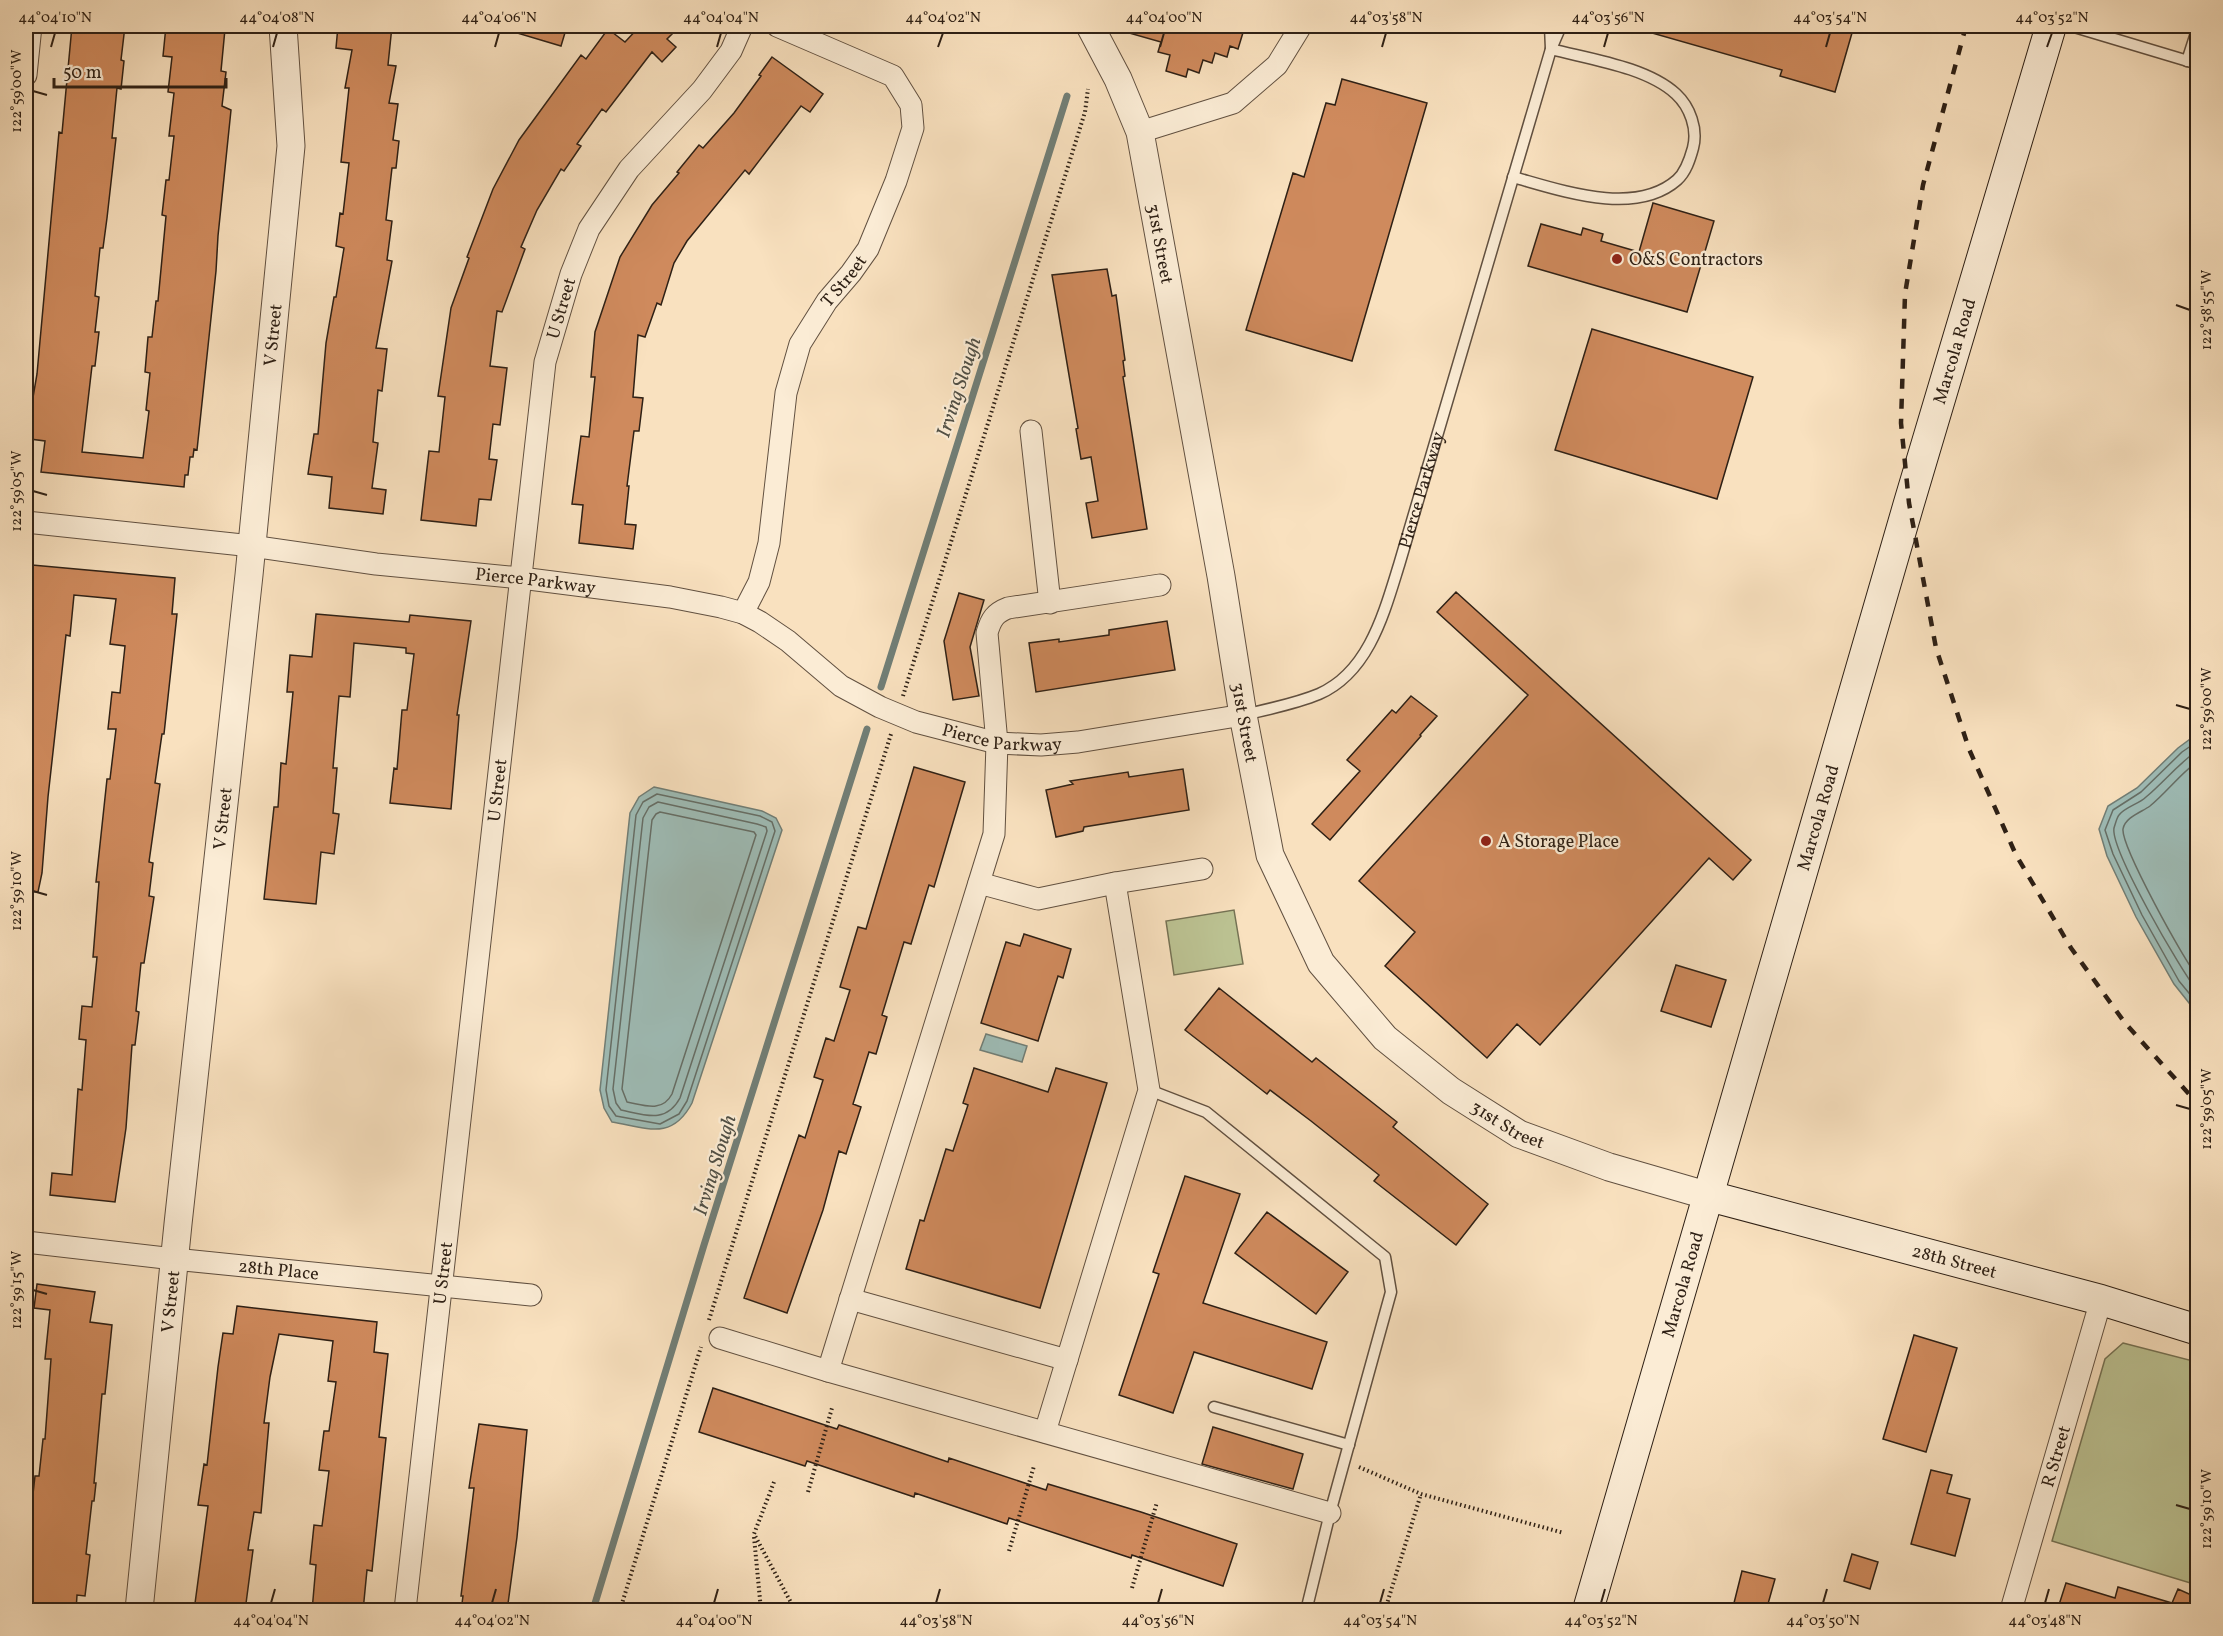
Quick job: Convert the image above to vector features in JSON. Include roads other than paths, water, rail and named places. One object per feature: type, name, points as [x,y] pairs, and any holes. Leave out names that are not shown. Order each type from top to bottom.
[{"type":"main road","name":"Marcola Road","points":[[1588,1611],[1909,503],[2051,26]]},
{"type":"main road","name":"28th Street","points":[[1709,1196],[2101,1300],[2198,1330]]},
{"type":"street","points":[[26,75],[31,26]]},
{"type":"street","name":"V Street","points":[[139,1611],[174,1259],[252,546],[291,146],[283,26]]},
{"type":"street","name":"U Street","points":[[405,1611],[545,362],[580,249],[589,229],[624,176],[702,90],[731,51],[742,26]]},
{"type":"street","name":"T Street","points":[[743,614],[759,582],[769,543],[786,393],[800,344],[827,301],[868,249],[896,181],[913,128],[911,105],[893,76],[777,26]]},
{"type":"street","name":"31st Street","points":[[1090,26],[1118,79],[1140,132],[1270,855],[1321,963],[1385,1038],[1451,1091],[1519,1134],[1609,1167],[1709,1196]]},
{"type":"street","points":[[1140,132],[1233,102],[1277,65],[1301,26]]},
{"type":"street","points":[[1031,431],[1050,603]]},
{"type":"street","name":"Pierce Parkway","points":[[26,522],[252,546],[376,564],[521,578],[670,597],[743,614],[788,641],[841,686],[897,715],[997,743],[1041,745],[1078,742],[1243,715]]},
{"type":"street","points":[[828,1371],[994,834],[997,743],[987,633],[990,621],[997,612],[1008,608],[1160,585]]},
{"type":"street","points":[[979,883],[1038,899],[1115,883],[1203,869]]},
{"type":"street","points":[[1045,1432],[1149,1090],[1115,883]]},
{"type":"street","name":"28th Place","points":[[26,1242],[531,1295]]},
{"type":"street","points":[[850,1299],[1067,1360]]},
{"type":"street","name":"R Street","points":[[2012,1611],[2101,1300]]},
{"type":"street","points":[[710,1335],[828,1371],[1330,1513]]},
{"type":"lane","name":"Pierce Parkway","points":[[1550,26],[1551,49]]},
{"type":"lane","name":"Pierce Parkway","points":[[1243,715],[1293,703],[1320,693],[1337,683],[1366,652],[1384,614],[1551,49],[1561,26]]},
{"type":"lane","points":[[2071,26],[2192,62],[2198,27]]},
{"type":"lane","points":[[1513,177],[1573,194],[1607,199],[1635,198],[1660,190],[1678,180],[1689,163],[1696,136],[1693,121],[1676,94],[1653,79],[1613,65],[1551,49]]},
{"type":"lane","points":[[1149,1090],[1206,1112],[1385,1257],[1391,1292],[1330,1513],[1308,1603],[1310,1611]]},
{"type":"lane","points":[[1214,1407],[1349,1445]]},
{"type":"water","points":[[2197,734],[2197,1013],[2174,984],[2136,917],[2107,856],[2099,829],[2108,806],[2137,788],[2178,748]]},
{"type":"water","points":[[654,787],[762,811],[776,818],[782,830],[692,1103],[676,1123],[658,1129],[647,1129],[612,1122],[604,1108],[600,1090],[630,813],[639,797]]},
{"type":"water","points":[[986,1034],[1027,1046],[1022,1062],[980,1050]]},
{"type":"waterway","name":"Irving Slough","points":[[881,687],[1067,96]]},
{"type":"waterway","name":"Irving Slough","points":[[593,1610],[704,1245],[867,729]]},
{"type":"railway","points":[[1966,26],[1923,185],[1905,294],[1901,423],[1909,503],[1936,648],[1969,749],[2016,855],[2071,948],[2125,1023],[2198,1104]]},
{"type":"place","name":"O&S Contractors","points":[[1617,259]]},
{"type":"place","name":"A Storage Place","points":[[1486,841]]}]
